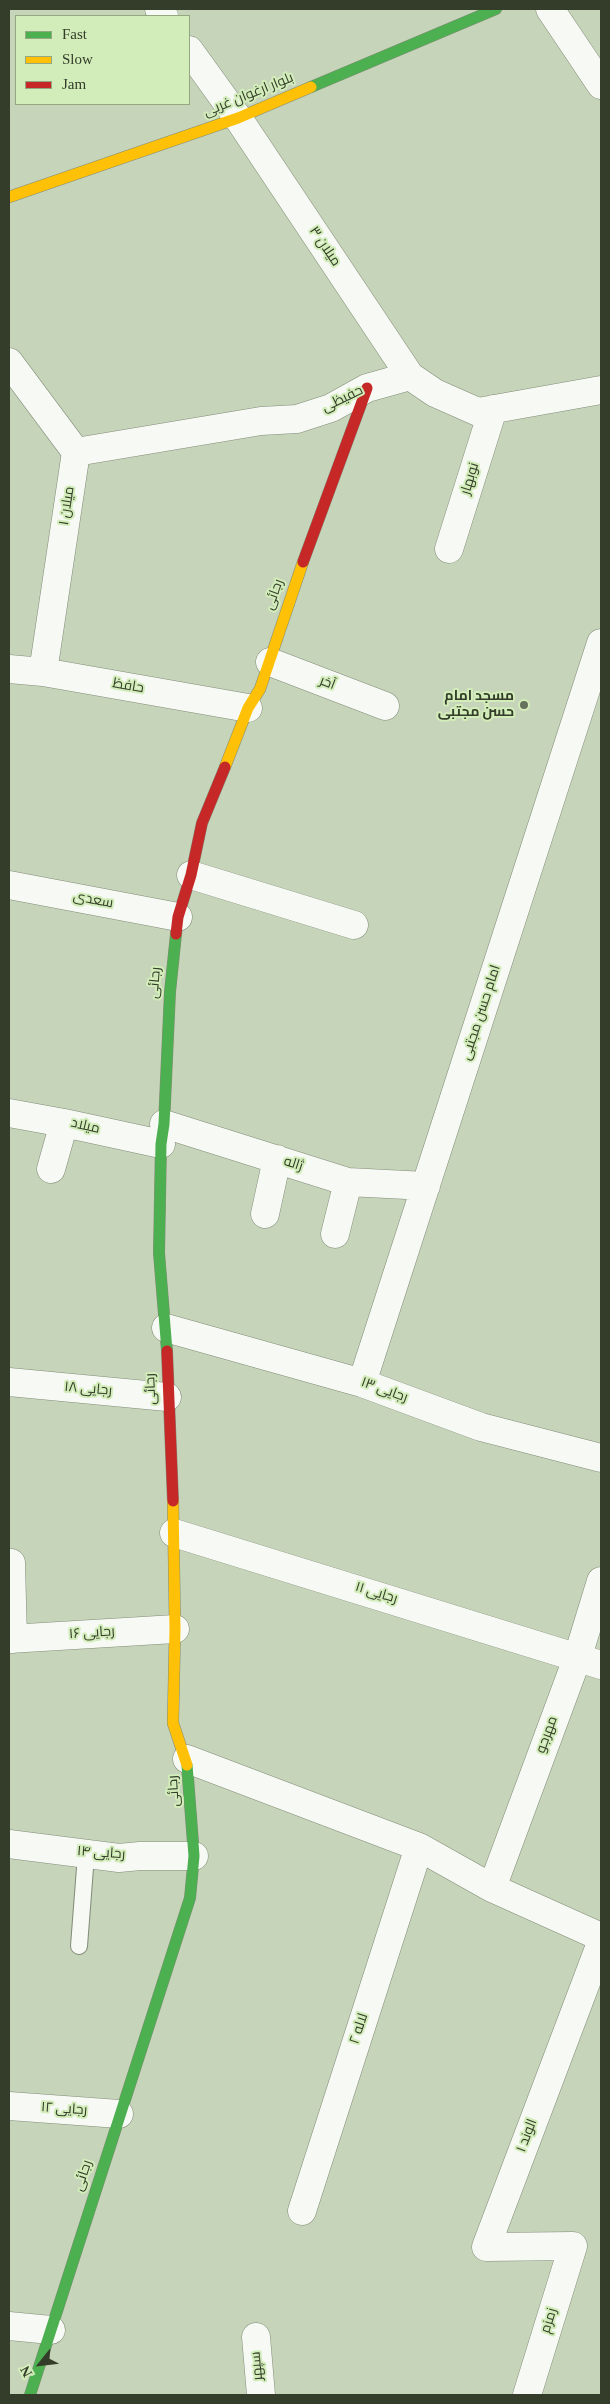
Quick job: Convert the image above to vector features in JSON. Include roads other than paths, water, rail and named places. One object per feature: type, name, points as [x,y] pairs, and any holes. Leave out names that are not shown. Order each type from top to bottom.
[{"type":"street","name":"بلوار ارغوان غربی","points":[[9,197],[238,118],[496,9]]},
{"type":"street","points":[[550,9],[601,85]]},
{"type":"street","name":"میلان ۳","points":[[190,51],[238,118],[410,376]]},
{"type":"street","points":[[9,362],[76,452]]},
{"type":"street","points":[[410,376],[457,405],[478,412],[601,390]]},
{"type":"street","name":"حفیظی","points":[[76,452],[261,421],[297,419],[331,408],[367,388],[410,376]]},
{"type":"street","name":"رجائی","points":[[30,2395],[190,1898],[194,1856],[188,1759],[173,1723],[175,1629],[174,1533],[167,1397],[166,1328],[160,1253],[163,1134],[170,992],[178,917],[191,875],[202,823],[248,708],[260,689],[280,626],[367,388]]},
{"type":"street","name":"نوبهار","points":[[449,549],[493,409]]},
{"type":"street","name":"میلان ۱","points":[[43,672],[76,452]]},
{"type":"street","name":"امام حسن مجتبی","points":[[362,1383],[601,643]]},
{"type":"street","name":"آخر","points":[[270,662],[385,706]]},
{"type":"street","name":"حافظ","points":[[9,669],[43,672],[248,708]]},
{"type":"street","points":[[191,875],[354,925]]},
{"type":"street","name":"سعدی","points":[[9,885],[178,917]]},
{"type":"street","name":"میلاد","points":[[9,1113],[163,1134]]},
{"type":"street","points":[[51,1170],[64,1122]]},
{"type":"street","name":"ژاله","points":[[163,1134],[276,1159],[348,1182],[426,1186]]},
{"type":"street","points":[[265,1214],[276,1159]]},
{"type":"street","points":[[335,1234],[348,1182]]},
{"type":"street","name":"رجایی ۱۳","points":[[166,1328],[362,1383],[482,1426],[601,1458]]},
{"type":"street","name":"رجایی ۱۸","points":[[9,1382],[167,1397]]},
{"type":"street","name":"رجایی ۱۱","points":[[174,1533],[590,1660]]},
{"type":"street","points":[[11,1563],[11,1639]]},
{"type":"street","name":"مهرجو","points":[[492,1888],[590,1660],[601,1581]]},
{"type":"street","name":"رجایی ۱۶","points":[[11,1639],[175,1629]]},
{"type":"street","points":[[188,1759],[419,1847],[492,1888],[601,1937]]},
{"type":"street","name":"رجایی ۱۴","points":[[9,1844],[119,1858],[194,1856]]},
{"type":"street","name":"لاله ۲","points":[[302,2211],[419,1847]]},
{"type":"street","name":"الوند ۱","points":[[573,2246],[486,2247],[601,1943]]},
{"type":"street","name":"رجایی ۱۲","points":[[9,2106],[119,2114]]},
{"type":"street","name":"زمزم","points":[[527,2395],[573,2246]]},
{"type":"street","points":[[9,2326],[51,2330]]},
{"type":"street","name":"سپهر","points":[[256,2337],[261,2395]]},
{"type":"lane","points":[[80,1946],[86,1855]]},
{"type":"place","name":"مسجد امام حسن مجتبی","points":[[524,705]]}]
